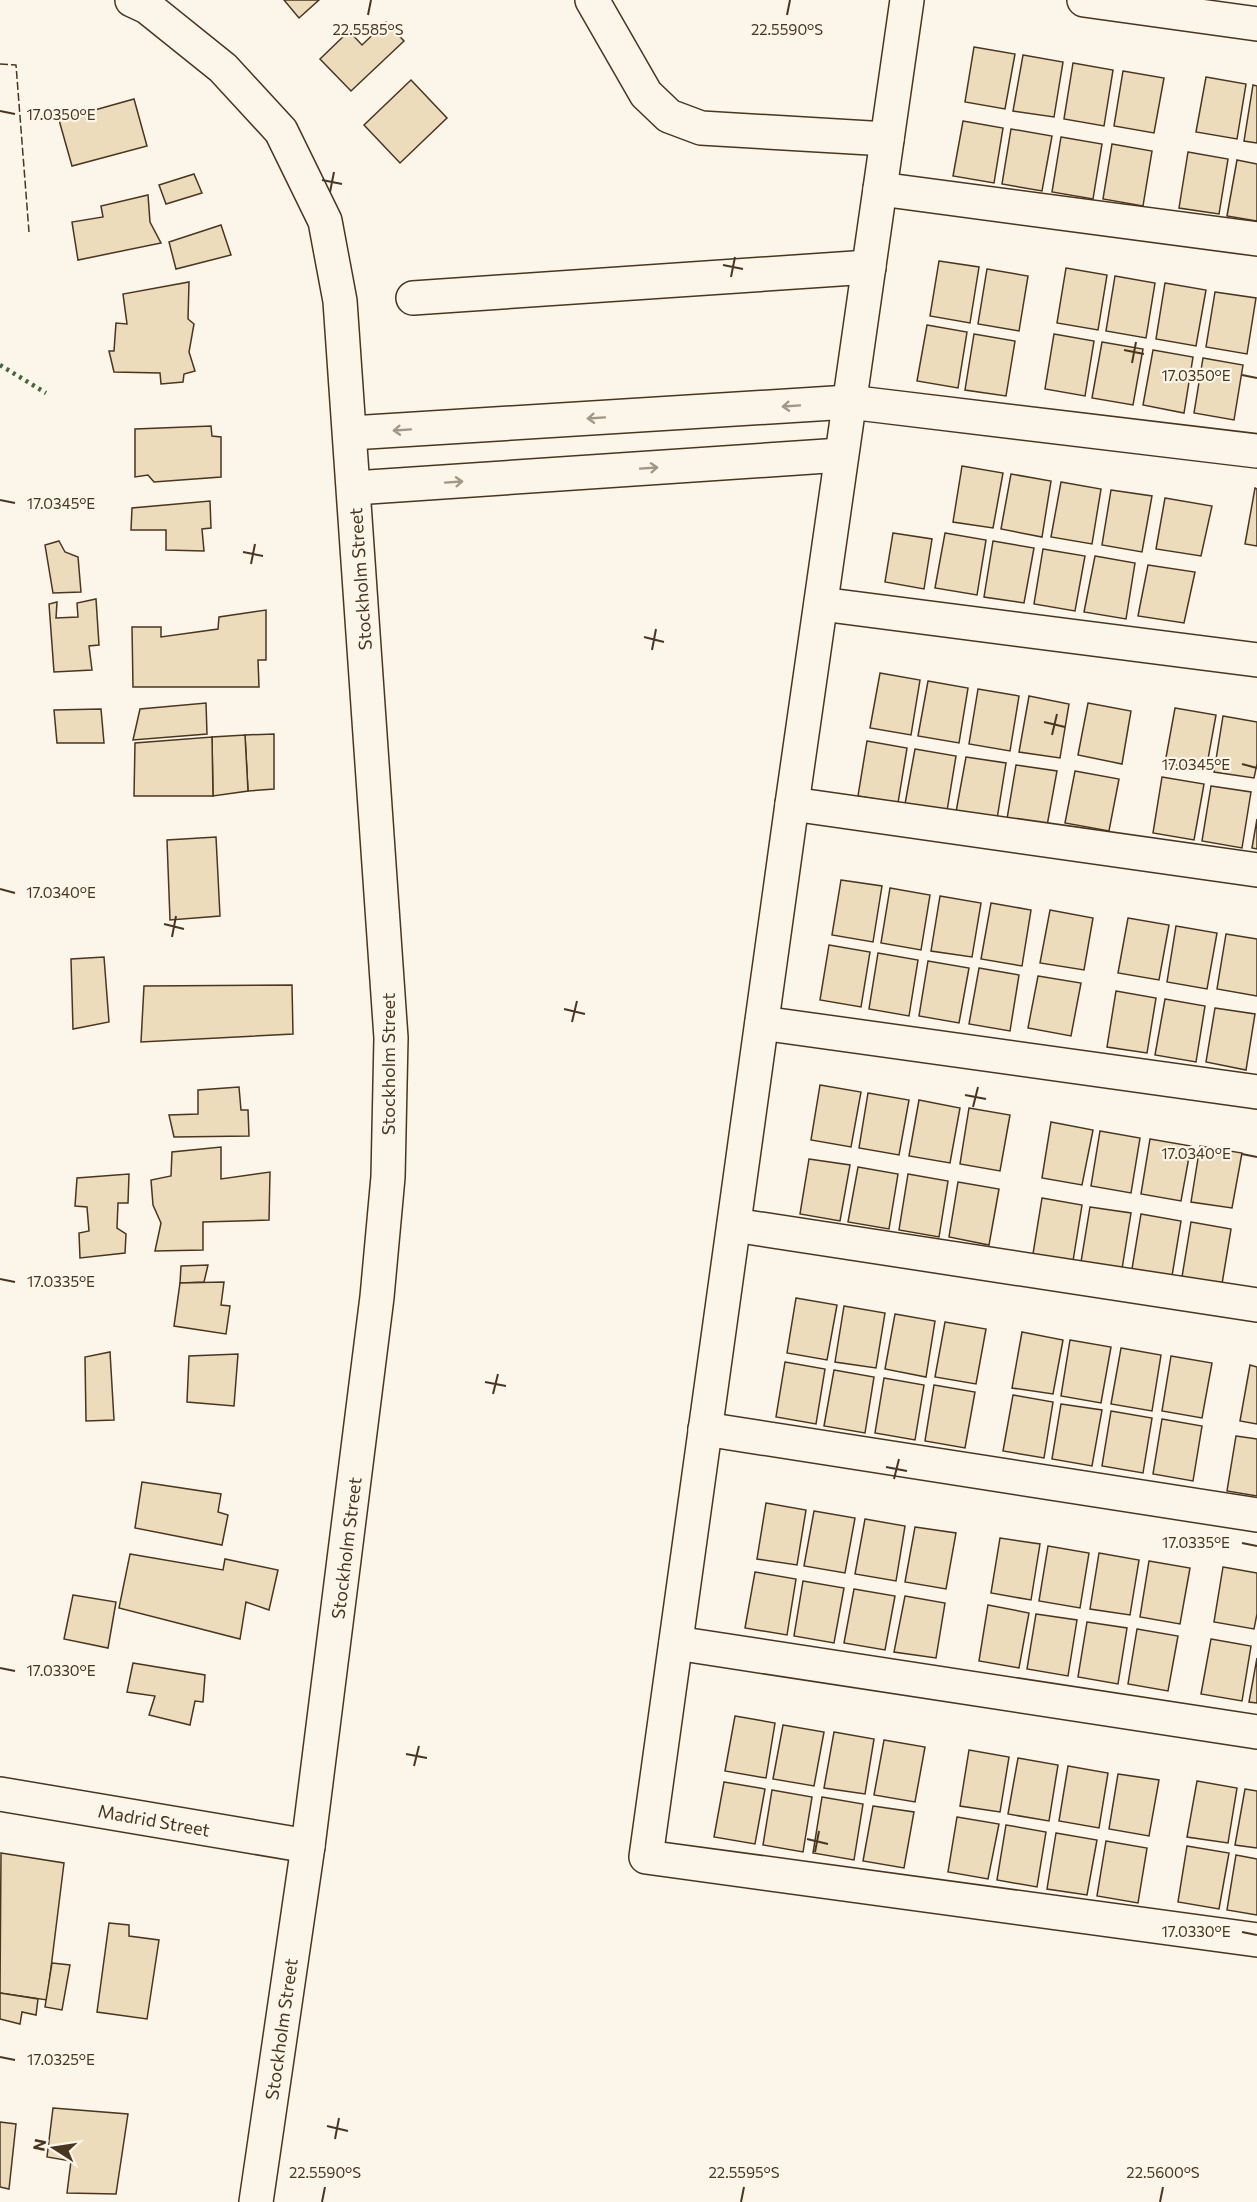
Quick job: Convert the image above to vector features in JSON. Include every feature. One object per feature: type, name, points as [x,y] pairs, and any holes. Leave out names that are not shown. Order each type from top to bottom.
[{"type":"street","name":"Stockholm Street","points":[[132,0],[147,7],[223,68],[281,130],[326,221],[340,301],[351,433],[391,1038],[388,1177],[377,1297],[308,1846],[256,2202]]},
{"type":"street","points":[[592,0],[646,94],[669,116],[700,128],[887,139]]},
{"type":"street","points":[[907,0],[820,604],[646,1857],[1257,1940]]},
{"type":"street","points":[[1084,0],[1257,24]]},
{"type":"street","points":[[880,189],[1257,239]]},
{"type":"street","points":[[413,298],[869,267]]},
{"type":"street","points":[[351,433],[849,402],[1257,451]]},
{"type":"street","points":[[354,489],[841,455]]},
{"type":"street","points":[[820,604],[1257,660]]},
{"type":"street","points":[[792,804],[1257,870]]},
{"type":"street","points":[[762,1023],[1257,1092]]},
{"type":"street","points":[[734,1225],[1257,1305]]},
{"type":"street","points":[[705,1429],[1257,1515]]},
{"type":"street","points":[[676,1642],[1257,1732]]},
{"type":"street","name":"Madrid Street","points":[[0,1794],[308,1846]]},
{"type":"building","points":[[284,0],[319,0],[299,18]]},
{"type":"building","points":[[386,22],[404,41],[351,91],[320,59],[349,31],[362,45]]},
{"type":"building","points":[[974,47],[1015,54],[1005,109],[965,102]]},
{"type":"building","points":[[1023,55],[1063,62],[1054,117],[1013,111]]},
{"type":"building","points":[[1073,63],[1113,70],[1104,126],[1064,119]]},
{"type":"building","points":[[1123,71],[1164,78],[1154,133],[1114,126]]},
{"type":"building","points":[[1206,77],[1246,84],[1237,139],[1196,132]]},
{"type":"building","points":[[411,80],[447,118],[400,163],[364,125]]},
{"type":"building","points":[[1253,85],[1257,86],[1257,143],[1244,141]]},
{"type":"building","points":[[134,99],[147,146],[72,166],[59,120]]},
{"type":"building","points":[[963,121],[1003,128],[994,183],[953,176]]},
{"type":"building","points":[[1011,129],[1052,136],[1042,191],[1002,184]]},
{"type":"building","points":[[1061,137],[1102,144],[1093,199],[1052,192]]},
{"type":"building","points":[[1112,144],[1152,151],[1143,206],[1103,199]]},
{"type":"building","points":[[1188,152],[1228,159],[1219,214],[1179,208]]},
{"type":"building","points":[[1237,160],[1257,164],[1257,221],[1227,216]]},
{"type":"building","points":[[194,174],[202,193],[166,204],[159,185]]},
{"type":"building","points":[[148,195],[150,222],[161,243],[78,260],[72,222],[103,217],[101,206]]},
{"type":"building","points":[[221,225],[231,255],[176,269],[169,242]]},
{"type":"building","points":[[939,261],[979,267],[970,323],[930,316]]},
{"type":"building","points":[[1066,268],[1107,275],[1098,330],[1057,323]]},
{"type":"building","points":[[987,269],[1028,276],[1019,331],[978,324]]},
{"type":"building","points":[[1115,276],[1155,283],[1146,338],[1106,331]]},
{"type":"building","points":[[189,282],[188,319],[194,324],[189,352],[195,371],[184,374],[183,382],[161,384],[160,373],[114,372],[109,351],[114,351],[116,323],[127,324],[123,294]]},
{"type":"building","points":[[1165,283],[1206,290],[1196,346],[1156,339]]},
{"type":"building","points":[[1215,292],[1256,298],[1247,354],[1206,347]]},
{"type":"building","points":[[927,325],[967,332],[958,388],[917,381]]},
{"type":"building","points":[[974,334],[1015,341],[1006,396],[965,390]]},
{"type":"building","points":[[1054,334],[1094,341],[1085,396],[1045,389]]},
{"type":"building","points":[[1102,342],[1143,349],[1133,405],[1092,398]]},
{"type":"building","points":[[1153,350],[1193,357],[1184,413],[1143,405]]},
{"type":"building","points":[[1203,358],[1243,365],[1234,420],[1194,413]]},
{"type":"building","points":[[211,426],[212,436],[221,437],[221,477],[154,482],[148,475],[135,477],[135,429]]},
{"type":"building","points":[[962,466],[1003,473],[993,528],[953,522]]},
{"type":"building","points":[[1011,474],[1051,481],[1042,537],[1001,529]]},
{"type":"building","points":[[1061,482],[1101,489],[1092,544],[1051,537]]},
{"type":"building","points":[[1255,488],[1257,489],[1257,546],[1245,544]]},
{"type":"building","points":[[1111,490],[1152,496],[1142,552],[1102,545]]},
{"type":"building","points":[[1165,498],[1212,506],[1201,556],[1156,549]]},
{"type":"building","points":[[210,501],[211,528],[202,529],[204,551],[166,550],[166,530],[131,530],[132,508]]},
{"type":"building","points":[[893,533],[932,539],[924,589],[885,582]]},
{"type":"building","points":[[945,533],[986,540],[977,595],[935,588]]},
{"type":"building","points":[[59,541],[65,552],[78,557],[81,592],[53,593],[45,545]]},
{"type":"building","points":[[993,541],[1034,548],[1024,603],[984,597]]},
{"type":"building","points":[[1043,549],[1085,556],[1075,611],[1034,604]]},
{"type":"building","points":[[1095,556],[1135,563],[1126,619],[1084,612]]},
{"type":"building","points":[[1148,565],[1195,572],[1184,623],[1138,616]]},
{"type":"building","points":[[96,599],[99,645],[89,646],[92,670],[54,672],[49,604],[57,602],[56,618],[78,617],[77,603]]},
{"type":"building","points":[[266,610],[266,660],[258,660],[259,687],[133,687],[132,627],[161,627],[161,637],[218,629],[219,617]]},
{"type":"building","points":[[880,673],[920,680],[911,735],[870,728]]},
{"type":"building","points":[[928,681],[968,688],[959,743],[918,736]]},
{"type":"building","points":[[978,689],[1019,696],[1010,751],[969,744]]},
{"type":"building","points":[[1029,696],[1069,704],[1060,758],[1019,752]]},
{"type":"building","points":[[206,703],[207,734],[133,740],[140,709]]},
{"type":"building","points":[[1088,703],[1131,711],[1122,764],[1078,755]]},
{"type":"building","points":[[1175,708],[1216,715],[1206,770],[1165,763]]},
{"type":"building","points":[[101,709],[104,743],[57,743],[54,710]]},
{"type":"building","points":[[1223,716],[1257,722],[1257,764],[1254,778],[1214,772]]},
{"type":"building","points":[[274,734],[274,789],[248,791],[245,735]]},
{"type":"building","points":[[245,735],[248,791],[213,796],[212,737]]},
{"type":"building","points":[[212,737],[213,796],[134,796],[135,743]]},
{"type":"building","points":[[867,741],[907,748],[898,803],[858,796]]},
{"type":"building","points":[[915,749],[956,756],[947,811],[905,804]]},
{"type":"building","points":[[966,757],[1006,763],[997,819],[956,812]]},
{"type":"building","points":[[1016,765],[1057,771],[1047,826],[1007,819]]},
{"type":"building","points":[[1075,771],[1119,779],[1109,831],[1065,823]]},
{"type":"building","points":[[1162,777],[1204,784],[1194,840],[1153,833]]},
{"type":"building","points":[[1211,786],[1251,792],[1242,848],[1202,841]]},
{"type":"building","points":[[1257,819],[1257,849],[1252,848]]},
{"type":"building","points":[[216,837],[220,916],[170,920],[167,840]]},
{"type":"building","points":[[841,880],[882,886],[873,942],[832,935]]},
{"type":"building","points":[[890,888],[930,895],[921,950],[881,943]]},
{"type":"building","points":[[940,896],[981,903],[972,957],[931,951]]},
{"type":"building","points":[[991,903],[1031,910],[1022,966],[981,959]]},
{"type":"building","points":[[1050,910],[1093,918],[1084,970],[1040,963]]},
{"type":"building","points":[[1128,918],[1169,925],[1159,980],[1118,973]]},
{"type":"building","points":[[1176,926],[1217,933],[1207,989],[1167,982]]},
{"type":"building","points":[[1226,934],[1257,939],[1257,996],[1217,989]]},
{"type":"building","points":[[829,945],[870,952],[861,1007],[820,1000]]},
{"type":"building","points":[[878,953],[918,960],[909,1016],[869,1009]]},
{"type":"building","points":[[104,957],[109,1022],[73,1029],[71,959]]},
{"type":"building","points":[[928,961],[969,968],[959,1023],[919,1016]]},
{"type":"building","points":[[979,968],[1019,975],[1010,1031],[969,1024]]},
{"type":"building","points":[[1038,976],[1081,983],[1071,1036],[1028,1028]]},
{"type":"building","points":[[292,985],[293,1034],[141,1042],[144,986]]},
{"type":"building","points":[[1116,991],[1156,998],[1147,1053],[1107,1047]]},
{"type":"building","points":[[1165,999],[1205,1006],[1196,1062],[1155,1055]]},
{"type":"building","points":[[1215,1008],[1255,1014],[1246,1070],[1206,1062]]},
{"type":"building","points":[[820,1085],[861,1092],[851,1147],[811,1140]]},
{"type":"building","points":[[239,1087],[241,1110],[248,1110],[249,1136],[174,1137],[169,1115],[198,1114],[198,1090]]},
{"type":"building","points":[[868,1093],[909,1100],[899,1155],[859,1148]]},
{"type":"building","points":[[919,1100],[960,1108],[950,1163],[909,1156]]},
{"type":"building","points":[[969,1108],[1010,1115],[1000,1171],[960,1164]]},
{"type":"building","points":[[1051,1122],[1093,1130],[1082,1185],[1042,1178]]},
{"type":"building","points":[[1100,1131],[1140,1138],[1131,1193],[1091,1186]]},
{"type":"building","points":[[1150,1139],[1191,1146],[1181,1201],[1141,1194]]},
{"type":"building","points":[[1200,1146],[1242,1153],[1232,1208],[1191,1202]]},
{"type":"building","points":[[221,1147],[221,1179],[270,1172],[269,1220],[203,1222],[203,1250],[155,1251],[161,1223],[153,1205],[151,1180],[171,1176],[172,1152]]},
{"type":"building","points":[[809,1159],[850,1165],[840,1221],[800,1214]]},
{"type":"building","points":[[858,1167],[898,1174],[889,1229],[848,1222]]},
{"type":"building","points":[[129,1174],[128,1203],[118,1203],[117,1228],[126,1234],[125,1253],[80,1258],[79,1233],[89,1231],[87,1207],[75,1206],[77,1178]]},
{"type":"building","points":[[908,1174],[948,1181],[939,1237],[899,1230]]},
{"type":"building","points":[[958,1182],[999,1189],[989,1245],[949,1237]]},
{"type":"building","points":[[1042,1198],[1082,1205],[1073,1261],[1033,1254]]},
{"type":"building","points":[[1090,1207],[1131,1213],[1122,1269],[1081,1262]]},
{"type":"building","points":[[1141,1214],[1181,1221],[1172,1276],[1132,1269]]},
{"type":"building","points":[[1191,1222],[1231,1229],[1222,1284],[1182,1277]]},
{"type":"building","points":[[208,1265],[204,1282],[180,1283],[181,1266]]},
{"type":"building","points":[[224,1282],[221,1305],[230,1306],[226,1334],[174,1326],[180,1283]]},
{"type":"building","points":[[796,1298],[837,1305],[827,1360],[787,1353]]},
{"type":"building","points":[[844,1306],[885,1313],[876,1368],[835,1362]]},
{"type":"building","points":[[895,1314],[935,1321],[926,1377],[885,1369]]},
{"type":"building","points":[[945,1322],[986,1329],[976,1384],[935,1377]]},
{"type":"building","points":[[1022,1332],[1063,1340],[1053,1394],[1012,1388]]},
{"type":"building","points":[[1070,1340],[1111,1347],[1101,1403],[1061,1396]]},
{"type":"building","points":[[1121,1348],[1161,1355],[1152,1411],[1111,1404]]},
{"type":"building","points":[[110,1352],[114,1420],[86,1421],[85,1357]]},
{"type":"building","points":[[238,1354],[234,1406],[187,1402],[189,1356]]},
{"type":"building","points":[[1171,1356],[1212,1363],[1202,1418],[1162,1411]]},
{"type":"building","points":[[785,1362],[825,1369],[816,1424],[776,1417]]},
{"type":"building","points":[[1250,1365],[1257,1367],[1257,1424],[1240,1421]]},
{"type":"building","points":[[834,1370],[874,1377],[865,1433],[824,1426]]},
{"type":"building","points":[[884,1378],[924,1385],[915,1440],[875,1433]]},
{"type":"building","points":[[934,1385],[975,1392],[965,1448],[925,1441]]},
{"type":"building","points":[[1013,1395],[1053,1402],[1044,1458],[1003,1451]]},
{"type":"building","points":[[1061,1404],[1102,1410],[1092,1466],[1052,1459]]},
{"type":"building","points":[[1111,1411],[1152,1418],[1143,1473],[1102,1466]]},
{"type":"building","points":[[1162,1419],[1202,1426],[1193,1481],[1153,1474]]},
{"type":"building","points":[[1236,1436],[1257,1439],[1257,1496],[1227,1491]]},
{"type":"building","points":[[142,1482],[221,1494],[218,1512],[228,1515],[222,1545],[135,1528]]},
{"type":"building","points":[[766,1503],[806,1510],[797,1565],[757,1559]]},
{"type":"building","points":[[814,1511],[855,1518],[845,1573],[804,1566]]},
{"type":"building","points":[[865,1519],[905,1526],[896,1581],[855,1574]]},
{"type":"building","points":[[915,1527],[956,1533],[946,1589],[905,1582]]},
{"type":"building","points":[[1000,1538],[1040,1544],[1031,1600],[991,1593]]},
{"type":"building","points":[[1048,1546],[1089,1553],[1080,1608],[1039,1601]]},
{"type":"building","points":[[1099,1553],[1139,1560],[1130,1615],[1090,1609]]},
{"type":"building","points":[[130,1554],[223,1570],[225,1559],[278,1570],[269,1610],[246,1602],[240,1639],[119,1608]]},
{"type":"building","points":[[1149,1561],[1190,1568],[1180,1624],[1140,1617]]},
{"type":"building","points":[[1223,1567],[1257,1573],[1257,1614],[1254,1629],[1214,1622]]},
{"type":"building","points":[[755,1572],[796,1579],[787,1635],[745,1628]]},
{"type":"building","points":[[803,1581],[844,1588],[834,1643],[794,1636]]},
{"type":"building","points":[[854,1589],[895,1596],[885,1650],[844,1643]]},
{"type":"building","points":[[73,1595],[116,1602],[108,1648],[64,1639]]},
{"type":"building","points":[[905,1596],[945,1603],[936,1658],[894,1652]]},
{"type":"building","points":[[988,1605],[1029,1613],[1019,1668],[979,1661]]},
{"type":"building","points":[[1036,1614],[1077,1620],[1068,1676],[1027,1669]]},
{"type":"building","points":[[1087,1622],[1127,1628],[1118,1684],[1078,1677]]},
{"type":"building","points":[[1137,1629],[1178,1636],[1168,1691],[1128,1684]]},
{"type":"building","points":[[1211,1639],[1251,1646],[1242,1701],[1201,1694]]},
{"type":"building","points":[[1257,1658],[1257,1703],[1249,1702]]},
{"type":"building","points":[[133,1663],[205,1675],[203,1702],[195,1701],[190,1725],[149,1715],[155,1696],[127,1692]]},
{"type":"building","points":[[735,1716],[775,1723],[766,1778],[725,1771]]},
{"type":"building","points":[[783,1725],[824,1732],[814,1786],[773,1779]]},
{"type":"building","points":[[834,1732],[874,1739],[865,1794],[824,1788]]},
{"type":"building","points":[[884,1740],[925,1747],[915,1802],[874,1795]]},
{"type":"building","points":[[969,1750],[1009,1757],[1000,1812],[960,1806]]},
{"type":"building","points":[[1018,1758],[1058,1765],[1049,1821],[1008,1814]]},
{"type":"building","points":[[1068,1766],[1108,1773],[1099,1828],[1059,1821]]},
{"type":"building","points":[[1118,1774],[1159,1780],[1149,1836],[1109,1829]]},
{"type":"building","points":[[1197,1781],[1237,1788],[1228,1843],[1187,1837]]},
{"type":"building","points":[[724,1782],[765,1789],[755,1844],[714,1837]]},
{"type":"building","points":[[1245,1789],[1257,1791],[1257,1848],[1235,1845]]},
{"type":"building","points":[[772,1790],[812,1797],[803,1852],[763,1845]]},
{"type":"building","points":[[822,1797],[863,1804],[854,1860],[813,1853]]},
{"type":"building","points":[[873,1806],[914,1812],[904,1868],[863,1861]]},
{"type":"building","points":[[957,1817],[999,1824],[988,1879],[948,1872]]},
{"type":"building","points":[[1006,1825],[1046,1832],[1037,1887],[997,1880]]},
{"type":"building","points":[[1056,1833],[1097,1840],[1087,1895],[1047,1889]]},
{"type":"building","points":[[1106,1841],[1147,1848],[1138,1903],[1097,1896]]},
{"type":"building","points":[[1187,1846],[1229,1853],[1219,1909],[1178,1902]]},
{"type":"building","points":[[1,1853],[64,1863],[47,2000],[0,1993]]},
{"type":"building","points":[[1236,1855],[1257,1859],[1257,1915],[1227,1910]]},
{"type":"building","points":[[109,1923],[129,1925],[129,1936],[159,1940],[147,2019],[97,2012]]},
{"type":"building","points":[[52,1963],[70,1965],[62,2010],[45,2007]]},
{"type":"building","points":[[0,1993],[38,1999],[36,2015],[22,2012],[20,2024],[0,2019]]},
{"type":"building","points":[[53,2108],[128,2114],[116,2194],[67,2193],[71,2161],[47,2157]]},
{"type":"building","points":[[0,2122],[16,2124],[9,2189],[0,2187]]},
{"type":"hedge","points":[[0,365],[46,393]]},
{"type":"fence","points":[[0,64],[16,65],[29,232]]}]
